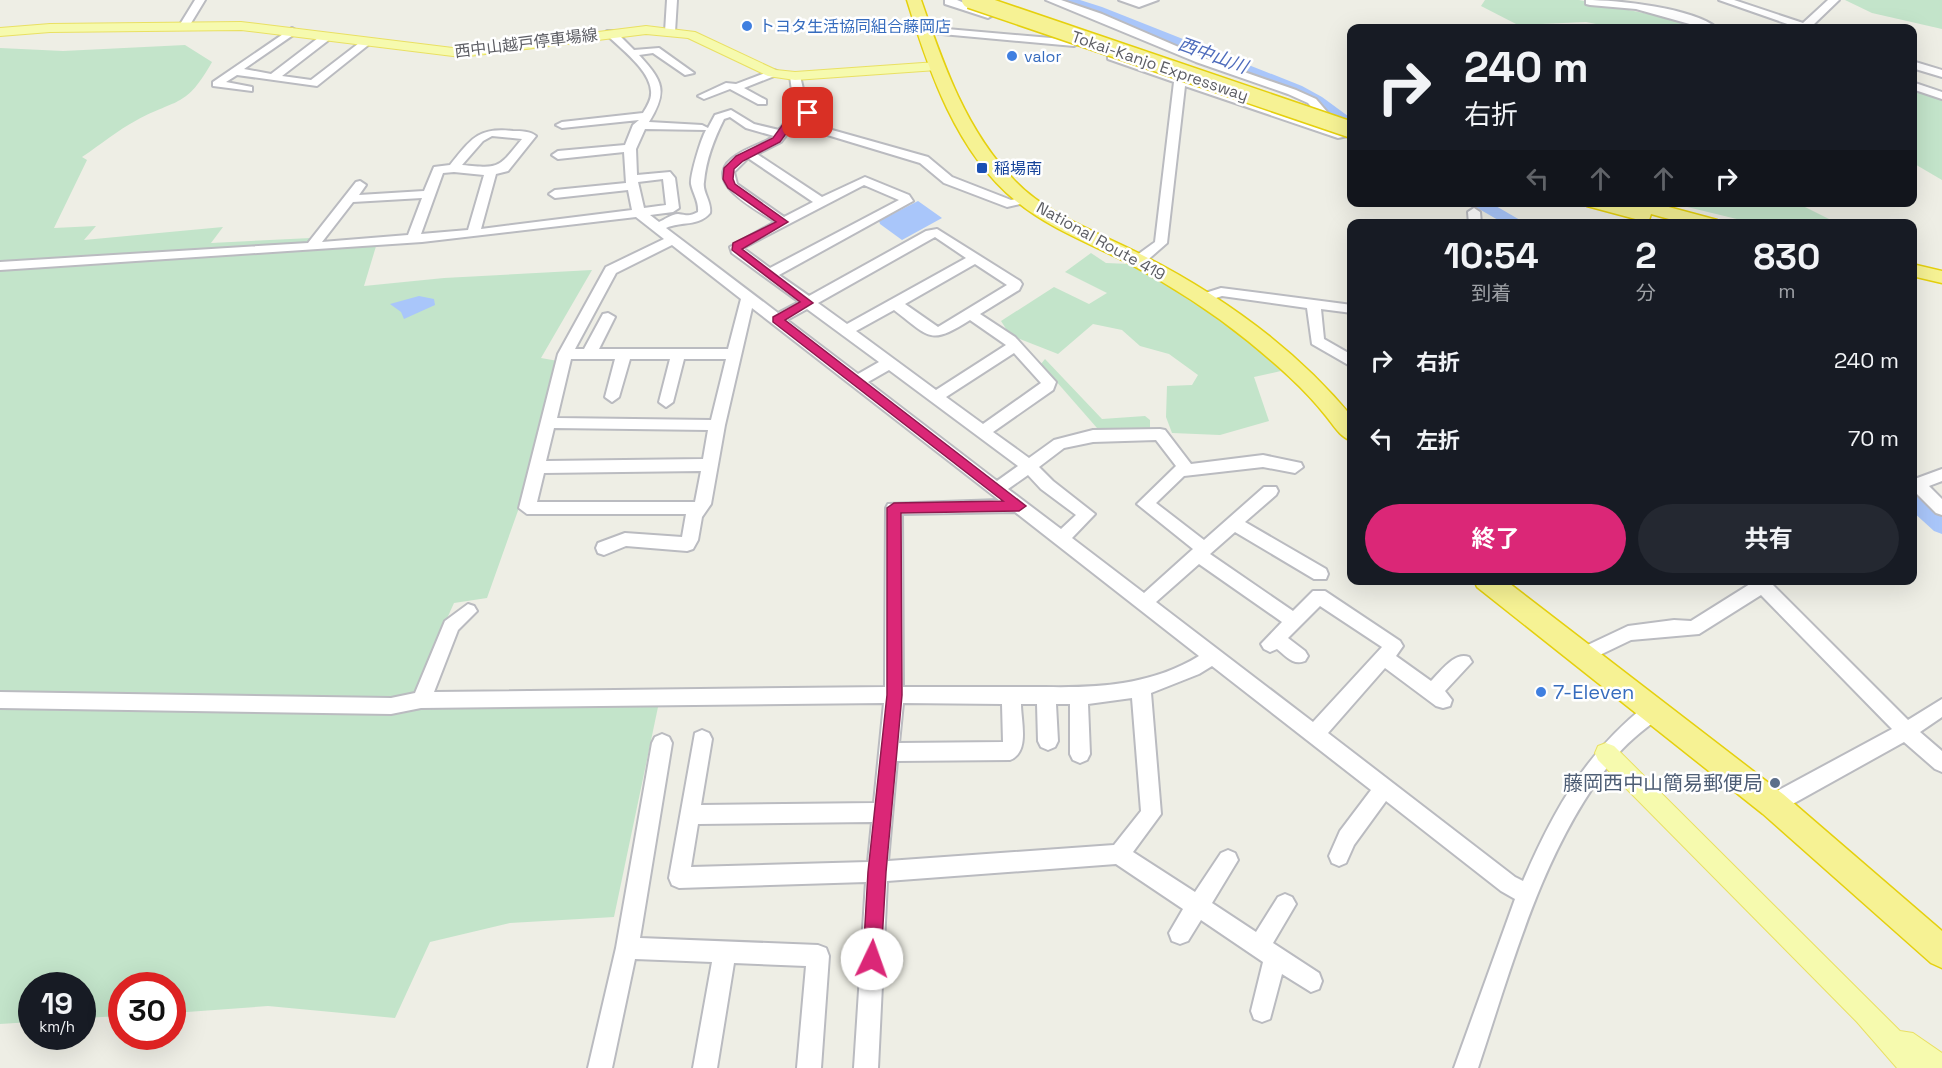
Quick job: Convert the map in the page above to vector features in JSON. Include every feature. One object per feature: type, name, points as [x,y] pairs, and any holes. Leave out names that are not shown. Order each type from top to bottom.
[{"type":"highway","name":"National Route 419","points":[[914,0],[952,106],[987,159],[1009,185],[1025,199],[1138,261],[1201,299],[1293,369],[1347,428]]},
{"type":"highway","name":"Tokai-Kanjo Expressway","points":[[970,0],[1347,128]]},
{"type":"highway","name":"Tokai-Kanjo Expressway","points":[[992,0],[1347,119]]},
{"type":"highway","points":[[1633,207],[1661,219]]},
{"type":"highway","points":[[1633,207],[1687,219]]},
{"type":"highway","points":[[1917,271],[1942,277]]},
{"type":"highway","points":[[1917,281],[1942,286]]},
{"type":"highway","points":[[1492,585],[1652,712],[1773,804],[1942,952]]},
{"type":"main road","name":"西中山越戸停車場線","points":[[0,32],[241,26],[461,53],[611,33],[670,32],[703,40],[773,73],[795,76],[937,66]]},
{"type":"main road","points":[[1606,753],[1866,1013],[1915,1068]]},
{"type":"main road","points":[[1866,1013],[1940,1068]]},
{"type":"street","points":[[184,26],[200,0]]},
{"type":"street","points":[[670,32],[672,0]]},
{"type":"street","points":[[952,0],[949,2],[1342,136],[1312,101],[1200,60],[1118,24],[1051,0]]},
{"type":"street","points":[[1124,0],[1142,4],[1153,0]]},
{"type":"street","points":[[1724,0],[1794,24]]},
{"type":"street","points":[[1810,24],[1834,0]]},
{"type":"street","points":[[1590,2],[1648,10],[1700,24]]},
{"type":"street","points":[[924,30],[1074,43]]},
{"type":"street","points":[[248,89],[217,84],[233,65],[246,63],[292,31]]},
{"type":"street","points":[[611,33],[631,53],[657,89],[657,97],[630,148],[633,183],[639,213],[1062,538],[1313,736],[1508,884],[1527,894]]},
{"type":"street","points":[[273,78],[326,37]]},
{"type":"street","points":[[233,65],[273,78],[313,84],[367,42]]},
{"type":"street","points":[[631,53],[655,50],[689,73]]},
{"type":"street","points":[[1138,261],[1161,243],[1180,81],[1200,60]]},
{"type":"street","points":[[1917,66],[1942,74]]},
{"type":"street","points":[[735,88],[773,73]]},
{"type":"street","points":[[795,76],[796,87],[815,99],[820,120],[828,132],[924,160],[948,180],[1011,204],[1025,199]]},
{"type":"street","points":[[704,96],[730,85],[762,102]]},
{"type":"street","points":[[1917,87],[1942,96]]},
{"type":"street","points":[[783,222],[732,186],[728,179],[731,166],[777,140],[793,119],[819,110]]},
{"type":"street","points":[[656,228],[678,218],[682,221],[690,220],[704,213],[705,205],[697,183],[703,170],[702,159],[708,137],[719,117],[731,113],[750,126],[781,134]]},
{"type":"street","points":[[562,125],[643,121],[702,128]]},
{"type":"street","points":[[414,237],[438,170],[454,168],[491,172],[504,168],[530,136],[488,131],[454,168]]},
{"type":"street","points":[[558,155],[630,148]]},
{"type":"street","points":[[749,154],[821,202]]},
{"type":"street","points":[[473,233],[491,172]]},
{"type":"street","points":[[0,266],[473,233],[673,208],[669,178],[666,175],[633,183],[555,194]]},
{"type":"street","points":[[770,274],[907,201],[865,181],[736,247],[770,274],[807,303],[1029,466],[1047,485],[1087,514],[1062,538]]},
{"type":"street","points":[[314,244],[360,185]]},
{"type":"street","points":[[349,199],[430,194]]},
{"type":"street","points":[[777,320],[931,234],[937,233],[1014,284],[941,332],[933,332],[896,304]]},
{"type":"street","points":[[672,240],[611,270],[565,354],[546,423],[527,508],[700,508]]},
{"type":"street","points":[[846,331],[975,258]]},
{"type":"street","points":[[1201,299],[1221,292],[1347,308]]},
{"type":"street","points":[[604,548],[625,539],[687,544],[690,540],[694,515],[700,508],[717,425],[748,298]]},
{"type":"street","points":[[1314,305],[1317,341],[1347,359]]},
{"type":"street","points":[[971,314],[1016,346],[1049,382],[1048,386],[982,432]]},
{"type":"street","points":[[589,354],[608,317]]},
{"type":"street","points":[[935,397],[1016,346]]},
{"type":"street","points":[[612,397],[624,353]]},
{"type":"street","points":[[565,354],[734,354]]},
{"type":"street","points":[[666,402],[678,354]]},
{"type":"street","points":[[858,381],[889,363]]},
{"type":"street","points":[[546,423],[717,425]]},
{"type":"street","points":[[997,489],[1059,444],[1093,436],[1160,434],[1187,470]]},
{"type":"street","points":[[1294,621],[1202,552],[1145,504],[1180,471],[1263,461],[1295,467]]},
{"type":"street","points":[[538,467],[708,465]]},
{"type":"street","points":[[1917,485],[1942,475]]},
{"type":"street","points":[[1917,488],[1942,509]]},
{"type":"street","points":[[1144,603],[1270,491]]},
{"type":"street","points":[[866,1068],[877,872],[894,695],[894,508],[1019,506]]},
{"type":"street","points":[[1233,523],[1320,574]]},
{"type":"street","points":[[1581,656],[1628,633],[1674,627],[1693,628],[1756,585]]},
{"type":"street","points":[[1761,585],[1942,763]]},
{"type":"street","points":[[1299,656],[1273,641],[1319,596],[1395,646],[1313,736]]},
{"type":"street","points":[[421,700],[452,626],[468,611]]},
{"type":"street","points":[[0,700],[391,706],[421,700],[894,695],[1096,696],[1141,688],[1193,669],[1212,657]]},
{"type":"street","points":[[1385,658],[1437,696],[1463,662]]},
{"type":"street","points":[[1119,854],[1151,814],[1141,688]]},
{"type":"street","points":[[889,752],[1010,751],[1013,748],[1011,695]]},
{"type":"street","points":[[1046,695],[1048,741]]},
{"type":"street","points":[[1079,695],[1080,754]]},
{"type":"street","points":[[1773,804],[1907,731],[1942,707]]},
{"type":"street","points":[[1466,1068],[1527,894],[1583,784],[1606,753],[1652,712]]},
{"type":"street","points":[[702,739],[679,878],[877,872],[1119,854],[1311,981]]},
{"type":"street","points":[[600,1068],[627,948],[662,743]]},
{"type":"street","points":[[1339,856],[1347,838],[1383,789]]},
{"type":"street","points":[[689,816],[884,812]]},
{"type":"street","points":[[1180,933],[1228,860]]},
{"type":"street","points":[[1262,1011],[1267,952],[1285,904]]},
{"type":"street","points":[[627,948],[818,956],[809,1068]]},
{"type":"street","points":[[705,1068],[725,952]]},
{"type":"green space","points":[[1485,0],[1579,0],[1698,24],[1596,24],[1586,22],[1516,24],[1481,6]]},
{"type":"green space","points":[[1845,0],[1942,0],[1942,29],[1872,13]]},
{"type":"green space","points":[[185,45],[212,62],[188,95],[130,124],[82,157],[87,160],[54,228],[96,226],[84,240],[223,227],[211,243],[311,238],[305,247],[377,243],[364,286],[444,278],[592,270],[541,358],[558,361],[520,505],[487,598],[454,603],[408,705],[658,707],[614,917],[510,923],[430,942],[395,1018],[268,1006],[186,1012],[186,972],[108,972],[108,1017],[96,1017],[96,972],[18,972],[18,1023],[0,1024],[0,48],[63,51]]},
{"type":"green space","points":[[1917,90],[1942,99],[1942,180],[1917,165]]},
{"type":"green space","points":[[1687,207],[1805,207],[1829,219],[1737,219]]},
{"type":"green space","points":[[1091,253],[1106,263],[1130,264],[1167,284],[1235,329],[1281,371],[1254,377],[1269,421],[1220,435],[1172,433],[1166,417],[1167,386],[1192,385],[1198,375],[1169,354],[1140,346],[1122,330],[1093,324],[1058,354],[1010,335],[1001,321],[1054,287],[1089,304],[1107,293],[1065,272]]},
{"type":"green space","points":[[1045,359],[1102,419],[1145,416],[1150,420],[1150,428],[1097,428],[1041,364]]},
{"type":"water","points":[[918,201],[942,218],[902,240],[880,224],[879,221]]},
{"type":"water","points":[[419,296],[434,299],[435,305],[404,319],[401,312],[390,304]]},
{"type":"waterway","name":"西中山川","points":[[1064,0],[1113,16],[1193,50],[1277,80],[1316,100],[1347,124]]},
{"type":"waterway","name":"西中山川","points":[[1485,207],[1509,219]]},
{"type":"waterway","name":"西中山川","points":[[1917,502],[1942,525]]},
{"type":"place","name":"トヨタ生活協同組合藤岡店","points":[[747,26]]},
{"type":"place","name":"valor","points":[[1012,56]]},
{"type":"place","name":"稲場南","points":[[982,168]]},
{"type":"place","name":"7-Eleven","points":[[1541,692]]},
{"type":"place","name":"藤岡西中山簡易郵便局","points":[[1775,783]]},
{"type":"route","points":[[808,113],[797,116],[789,122],[777,140],[739,159],[729,168],[728,179],[732,186],[783,222],[737,246],[737,250],[807,303],[777,320],[1019,506],[894,508],[894,695],[877,872],[872,959]]}]
